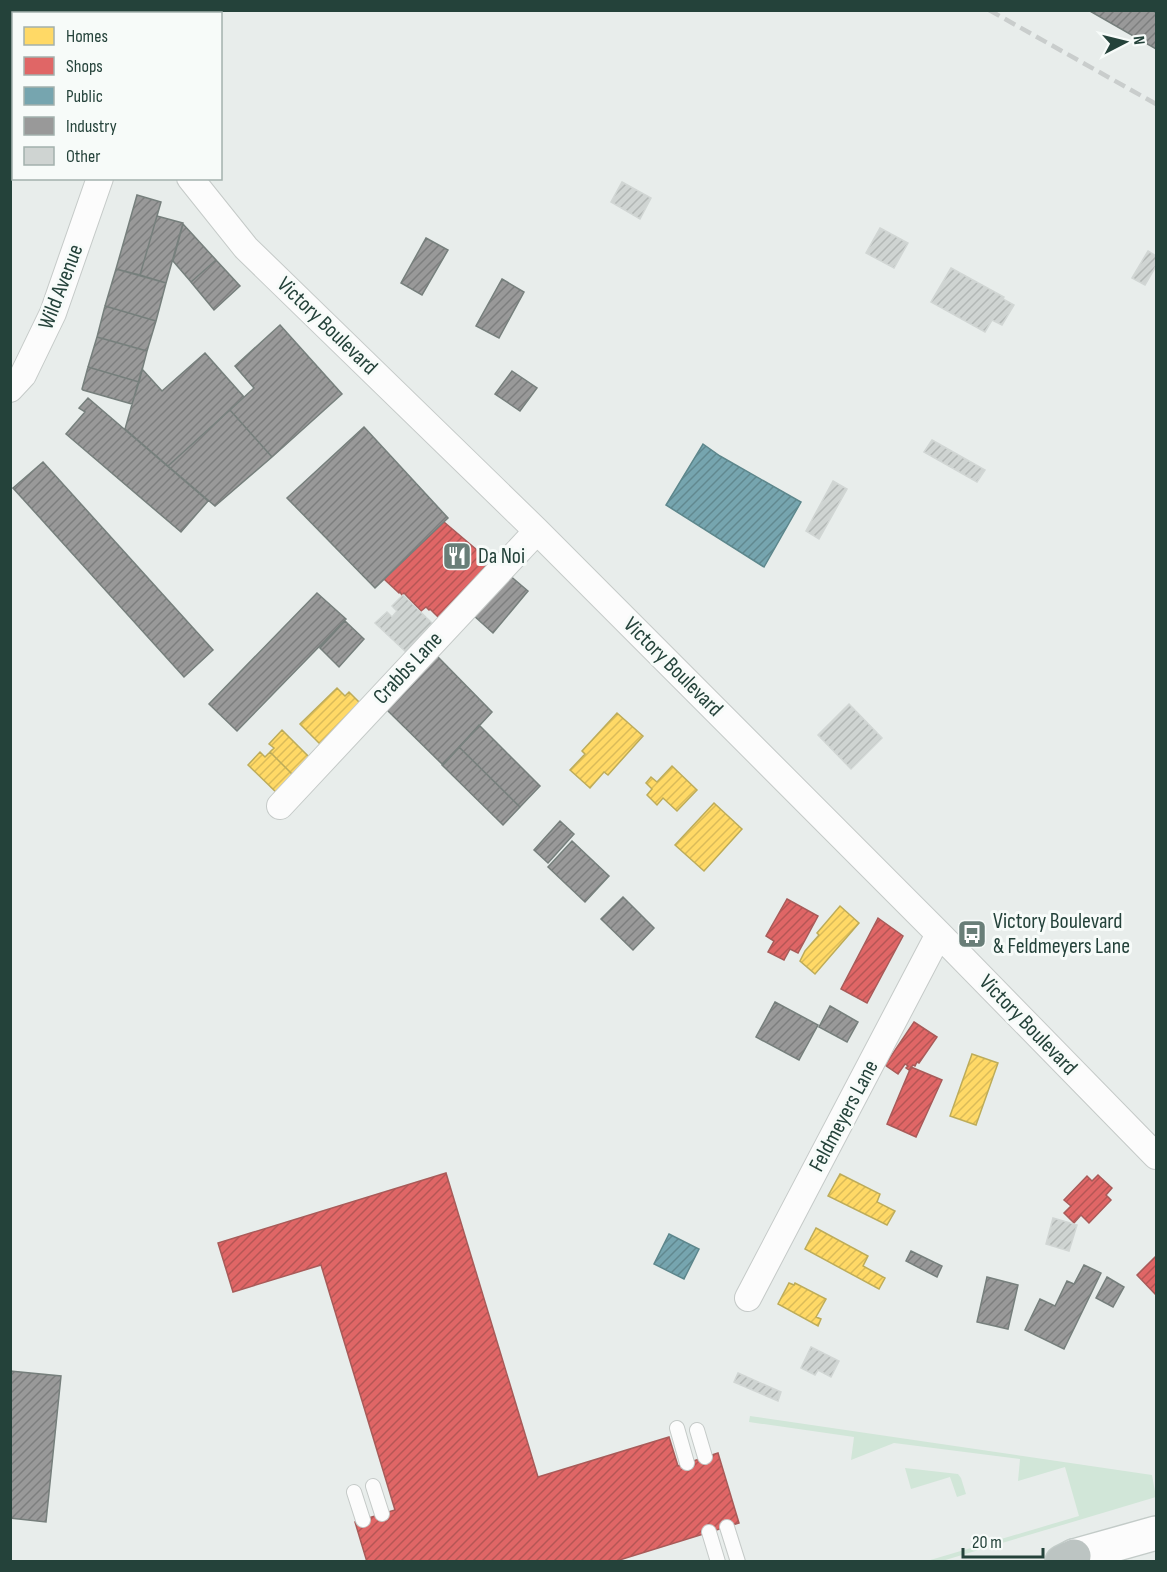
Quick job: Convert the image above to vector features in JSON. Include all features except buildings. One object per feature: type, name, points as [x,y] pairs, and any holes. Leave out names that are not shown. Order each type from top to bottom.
[{"type":"main road","points":[[1064,1560],[1156,1533]]},
{"type":"street","name":"Wild Avenue","points":[[10,389],[23,375],[54,313],[99,180]]},
{"type":"street","name":"Victory Boulevard","points":[[192,180],[246,248],[537,531],[939,934],[1156,1156]]},
{"type":"street","name":"Crabbs Lane","points":[[280,806],[537,531]]},
{"type":"street","name":"Feldmeyers Lane","points":[[748,1298],[939,934]]},
{"type":"lane","points":[[677,1428],[687,1463]]},
{"type":"lane","points":[[697,1430],[705,1457]]},
{"type":"lane","points":[[373,1486],[382,1514]]},
{"type":"lane","points":[[354,1492],[363,1520]]},
{"type":"lane","points":[[727,1527],[738,1562]]},
{"type":"lane","points":[[709,1532],[718,1562]]},
{"type":"green space","points":[[750,1416],[1152,1475],[1156,1497],[942,1561],[927,1561],[1079,1516],[1065,1467],[1018,1481],[1020,1459],[894,1443],[851,1460],[854,1437],[749,1422]]},
{"type":"green space","points":[[905,1468],[958,1474],[966,1494],[957,1497],[950,1477],[911,1489]]},
{"type":"railway","points":[[989,10],[1156,104]]},
{"type":"place","name":"Da Noi","points":[[457,556]]},
{"type":"place","name":"Victory Boulevard & Feldmeyers Lane","points":[[972,934]]}]
